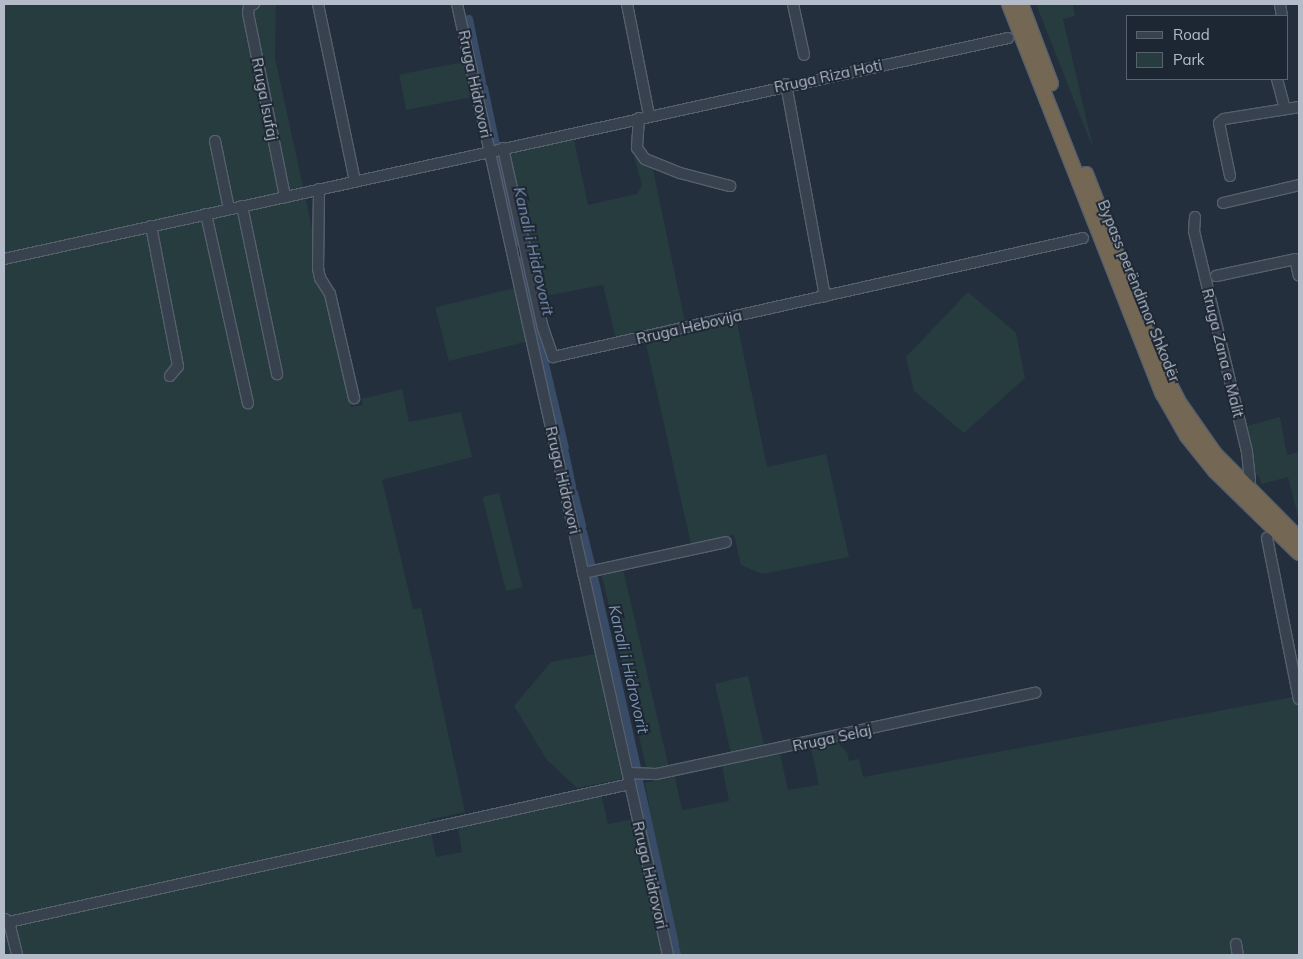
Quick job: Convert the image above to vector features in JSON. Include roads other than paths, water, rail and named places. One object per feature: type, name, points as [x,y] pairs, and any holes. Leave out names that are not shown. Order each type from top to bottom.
[{"type":"highway","name":"Bypass perëndimor Shkodër","points":[[1010,4],[1163,394],[1187,436],[1215,471],[1299,553]]},
{"type":"highway","name":"Bypass perëndimor Shkodër","points":[[1021,4],[1161,368],[1198,432],[1247,488],[1299,538]]},
{"type":"street","name":"Rruga Isufaj","points":[[254,4],[249,6],[248,13],[284,197]]},
{"type":"street","points":[[318,4],[355,181]]},
{"type":"street","name":"Rruga Hidrovori","points":[[457,4],[668,955]]},
{"type":"street","points":[[627,4],[649,115]]},
{"type":"street","points":[[793,4],[804,55]]},
{"type":"street","name":"Rruga Riza Hoti","points":[[490,151],[786,84],[1008,38]]},
{"type":"street","points":[[1277,80],[1285,108]]},
{"type":"street","points":[[786,84],[825,296]]},
{"type":"street","points":[[1230,176],[1219,123],[1224,119],[1285,108],[1299,111]]},
{"type":"street","points":[[639,118],[637,148],[645,159],[689,176],[730,186]]},
{"type":"street","points":[[215,141],[229,209]]},
{"type":"street","name":"Rruga Hebovija","points":[[503,148],[543,328],[553,358],[1083,238]]},
{"type":"street","points":[[4,259],[490,151]]},
{"type":"street","points":[[1223,203],[1299,186]]},
{"type":"street","points":[[319,189],[318,268],[320,278],[330,294],[354,398]]},
{"type":"street","points":[[242,206],[277,374]]},
{"type":"street","points":[[206,214],[248,403]]},
{"type":"street","name":"Rruga Zana e Malit","points":[[1195,217],[1194,231],[1247,452],[1250,480],[1247,488]]},
{"type":"street","points":[[151,226],[178,366],[170,376]]},
{"type":"street","points":[[1216,276],[1295,259],[1299,276]]},
{"type":"street","points":[[1267,538],[1299,700]]},
{"type":"street","points":[[583,573],[726,542]]},
{"type":"street","name":"Rruga Selaj","points":[[628,773],[656,774],[1035,693]]},
{"type":"street","points":[[17,955],[7,920],[630,784]]},
{"type":"street","points":[[1236,944],[1238,955]]},
{"type":"waterway","name":"Kanali i Hidrovorit","points":[[469,19],[482,82]]},
{"type":"waterway","name":"Kanali i Hidrovorit","points":[[484,88],[496,145]]},
{"type":"waterway","name":"Kanali i Hidrovorit","points":[[497,151],[519,242]]},
{"type":"waterway","name":"Kanali i Hidrovorit","points":[[523,260],[544,357]]},
{"type":"waterway","name":"Kanali i Hidrovorit","points":[[544,360],[565,448]]},
{"type":"waterway","name":"Kanali i Hidrovorit","points":[[565,453],[572,487]]},
{"type":"waterway","name":"Kanali i Hidrovorit","points":[[574,493],[582,526]]},
{"type":"waterway","name":"Kanali i Hidrovorit","points":[[583,532],[592,568]]},
{"type":"waterway","name":"Kanali i Hidrovorit","points":[[594,577],[637,768]]},
{"type":"waterway","name":"Kanali i Hidrovorit","points":[[638,776],[675,944]]},
{"type":"waterway","name":"Kanali i Hidrovorit","points":[[676,950],[677,955]]}]
